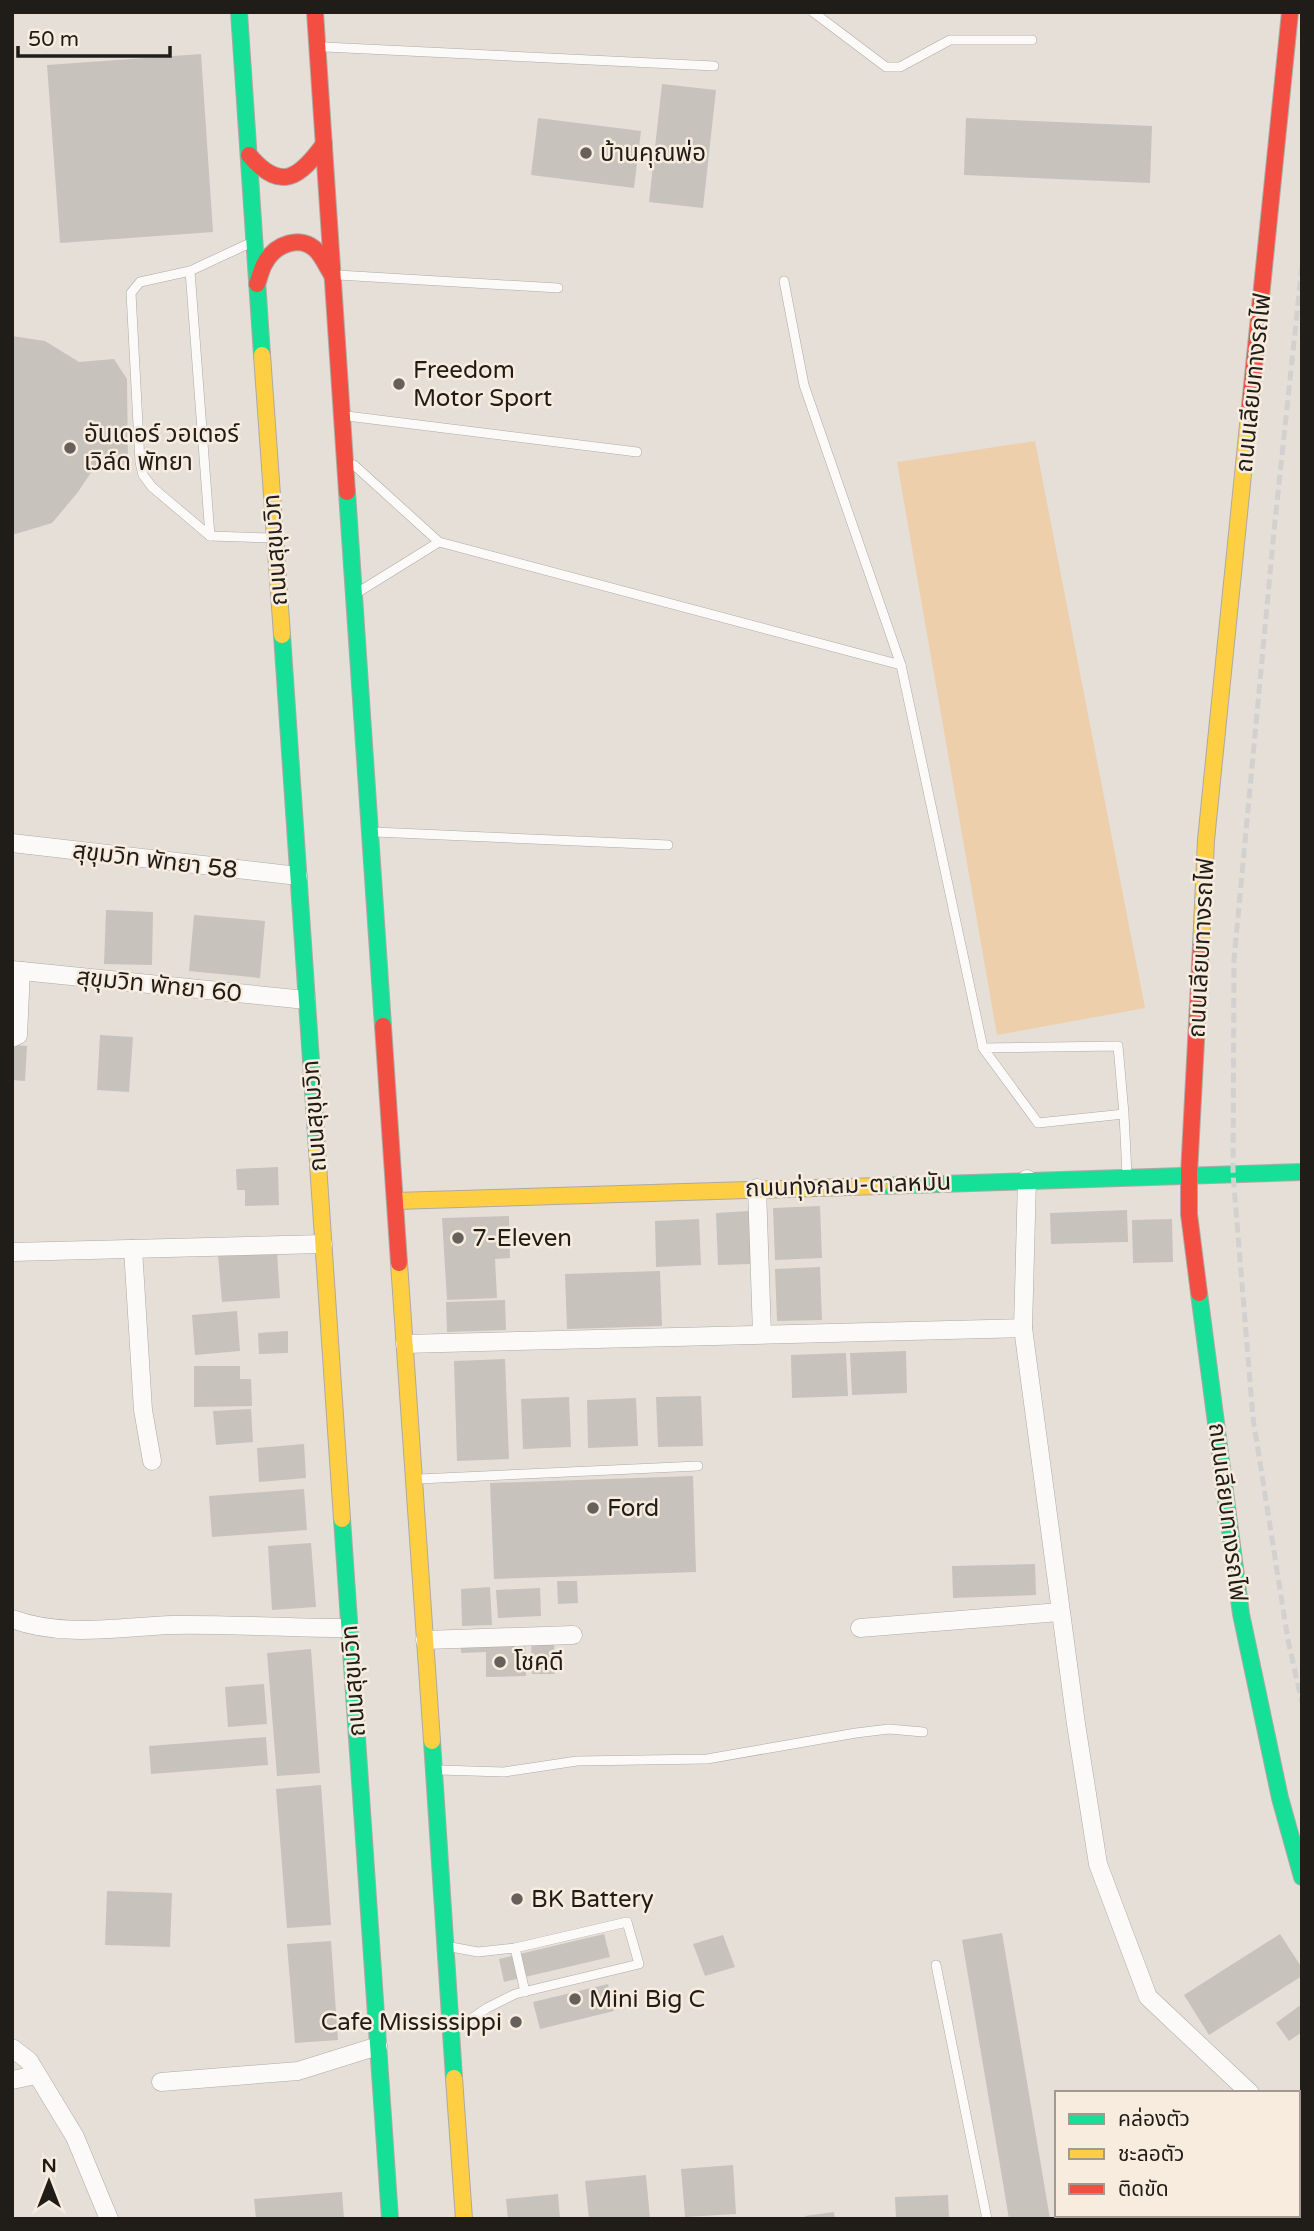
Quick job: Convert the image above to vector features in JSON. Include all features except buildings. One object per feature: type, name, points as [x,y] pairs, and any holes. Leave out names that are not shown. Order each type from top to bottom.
[{"type":"main road","name":"ถนนสุขุมวิท","points":[[239,12],[390,2219]]},
{"type":"main road","points":[[315,12],[464,2219]]},
{"type":"main road","name":"ถนนเลียบทางรถไฟ","points":[[1290,12],[1206,840],[1189,1214],[1241,1614],[1280,1798],[1302,1877]]},
{"type":"main road","points":[[248,155],[259,169],[268,174],[289,176],[303,170],[324,144]]},
{"type":"main road","points":[[257,284],[266,261],[287,244],[296,241],[315,250],[332,275]]},
{"type":"main road","name":"ถนนทุ่งกลม-ตาลหมัน","points":[[395,1201],[1302,1172]]},
{"type":"street","name":"สุขุมวิท พัทยา 58","points":[[12,843],[298,876]]},
{"type":"street","name":"สุขุมวิท พัทยา 60","points":[[17,971],[306,1000]]},
{"type":"street","points":[[12,1038],[18,1035],[17,971]]},
{"type":"street","points":[[1027,1179],[1023,1328],[1060,1612],[1098,1864],[1148,1997],[1248,2091]]},
{"type":"street","points":[[757,1188],[762,1334]]},
{"type":"street","points":[[12,1252],[323,1244]]},
{"type":"street","points":[[133,1249],[143,1410],[152,1461]]},
{"type":"street","points":[[405,1344],[1023,1328]]},
{"type":"street","points":[[860,1628],[1060,1612]]},
{"type":"street","points":[[12,1619],[31,1626],[82,1631],[172,1625],[349,1628]]},
{"type":"street","points":[[425,1640],[573,1635]]},
{"type":"street","points":[[161,2082],[298,2071],[378,2046]]},
{"type":"street","points":[[12,2048],[29,2061],[75,2137],[109,2219]]},
{"type":"street","points":[[12,2080],[36,2075]]},
{"type":"lane","points":[[813,12],[886,67],[900,66],[950,40],[1032,40]]},
{"type":"lane","points":[[317,47],[714,66]]},
{"type":"lane","points":[[254,241],[190,271],[140,282],[131,293],[140,462],[143,475],[152,487],[210,536],[275,538]]},
{"type":"lane","points":[[190,271],[210,536]]},
{"type":"lane","points":[[332,275],[558,289]]},
{"type":"lane","points":[[784,281],[804,385],[901,665],[983,1048],[1038,1123],[1124,1114]]},
{"type":"lane","points":[[342,415],[637,452]]},
{"type":"lane","points":[[345,457],[439,542],[901,665]]},
{"type":"lane","points":[[354,596],[439,542]]},
{"type":"lane","points":[[370,832],[668,845]]},
{"type":"lane","points":[[983,1048],[1118,1046],[1127,1177]]},
{"type":"lane","points":[[414,1479],[698,1466]]},
{"type":"lane","points":[[434,1770],[505,1772],[577,1762],[707,1759],[878,1731],[923,1732]]},
{"type":"lane","points":[[446,1947],[478,1952],[515,1948],[626,1922],[639,1964],[515,1994],[487,2008],[452,2033]]},
{"type":"lane","points":[[515,1948],[525,1992]]},
{"type":"lane","points":[[936,1965],[987,2219]]},
{"type":"shaded area","points":[[1035,441],[1145,1008],[997,1035],[897,462]]},
{"type":"railway","points":[[1302,266],[1234,960],[1233,1174],[1253,1418],[1288,1640],[1302,1703]]},
{"type":"traffic: fast","points":[[239,12],[262,355]]},
{"type":"traffic: fast","points":[[347,492],[383,1026]]},
{"type":"traffic: fast","points":[[282,635],[317,1149]]},
{"type":"traffic: fast","points":[[879,1186],[1302,1172]]},
{"type":"traffic: fast","points":[[1199,1293],[1241,1614],[1280,1798],[1302,1877]]},
{"type":"traffic: fast","points":[[342,1519],[390,2219]]},
{"type":"traffic: fast","points":[[432,1741],[454,2078]]},
{"type":"traffic: slow","points":[[262,355],[282,635]]},
{"type":"traffic: slow","points":[[1201,946],[1206,840],[1249,415]]},
{"type":"traffic: slow","points":[[317,1149],[342,1519]]},
{"type":"traffic: slow","points":[[395,1201],[879,1186]]},
{"type":"traffic: slow","points":[[399,1263],[432,1741]]},
{"type":"traffic: slow","points":[[454,2078],[464,2219]]},
{"type":"traffic: jam","points":[[315,12],[347,492]]},
{"type":"traffic: jam","points":[[1249,415],[1290,12]]},
{"type":"traffic: jam","points":[[249,155],[271,174],[290,176],[307,165],[324,144]]},
{"type":"traffic: jam","points":[[257,284],[269,256],[282,246],[296,242],[304,243],[317,251],[332,275]]},
{"type":"traffic: jam","points":[[1199,1293],[1189,1214],[1189,1174],[1201,946]]},
{"type":"traffic: jam","points":[[383,1026],[399,1263]]},
{"type":"place","name":"บ้านคุณพ่อ","points":[[586,153]]},
{"type":"place","name":"Freedom Motor Sport","points":[[399,384]]},
{"type":"place","name":"อันเดอร์ วอเตอร์ เวิล์ด พัทยา","points":[[70,448]]},
{"type":"place","name":"7-Eleven","points":[[458,1238]]},
{"type":"place","name":"Ford","points":[[593,1508]]},
{"type":"place","name":"โชคดี","points":[[500,1662]]},
{"type":"place","name":"BK Battery","points":[[517,1899]]},
{"type":"place","name":"Mini Big C","points":[[575,1999]]},
{"type":"place","name":"Cafe Mississippi","points":[[516,2022]]}]
